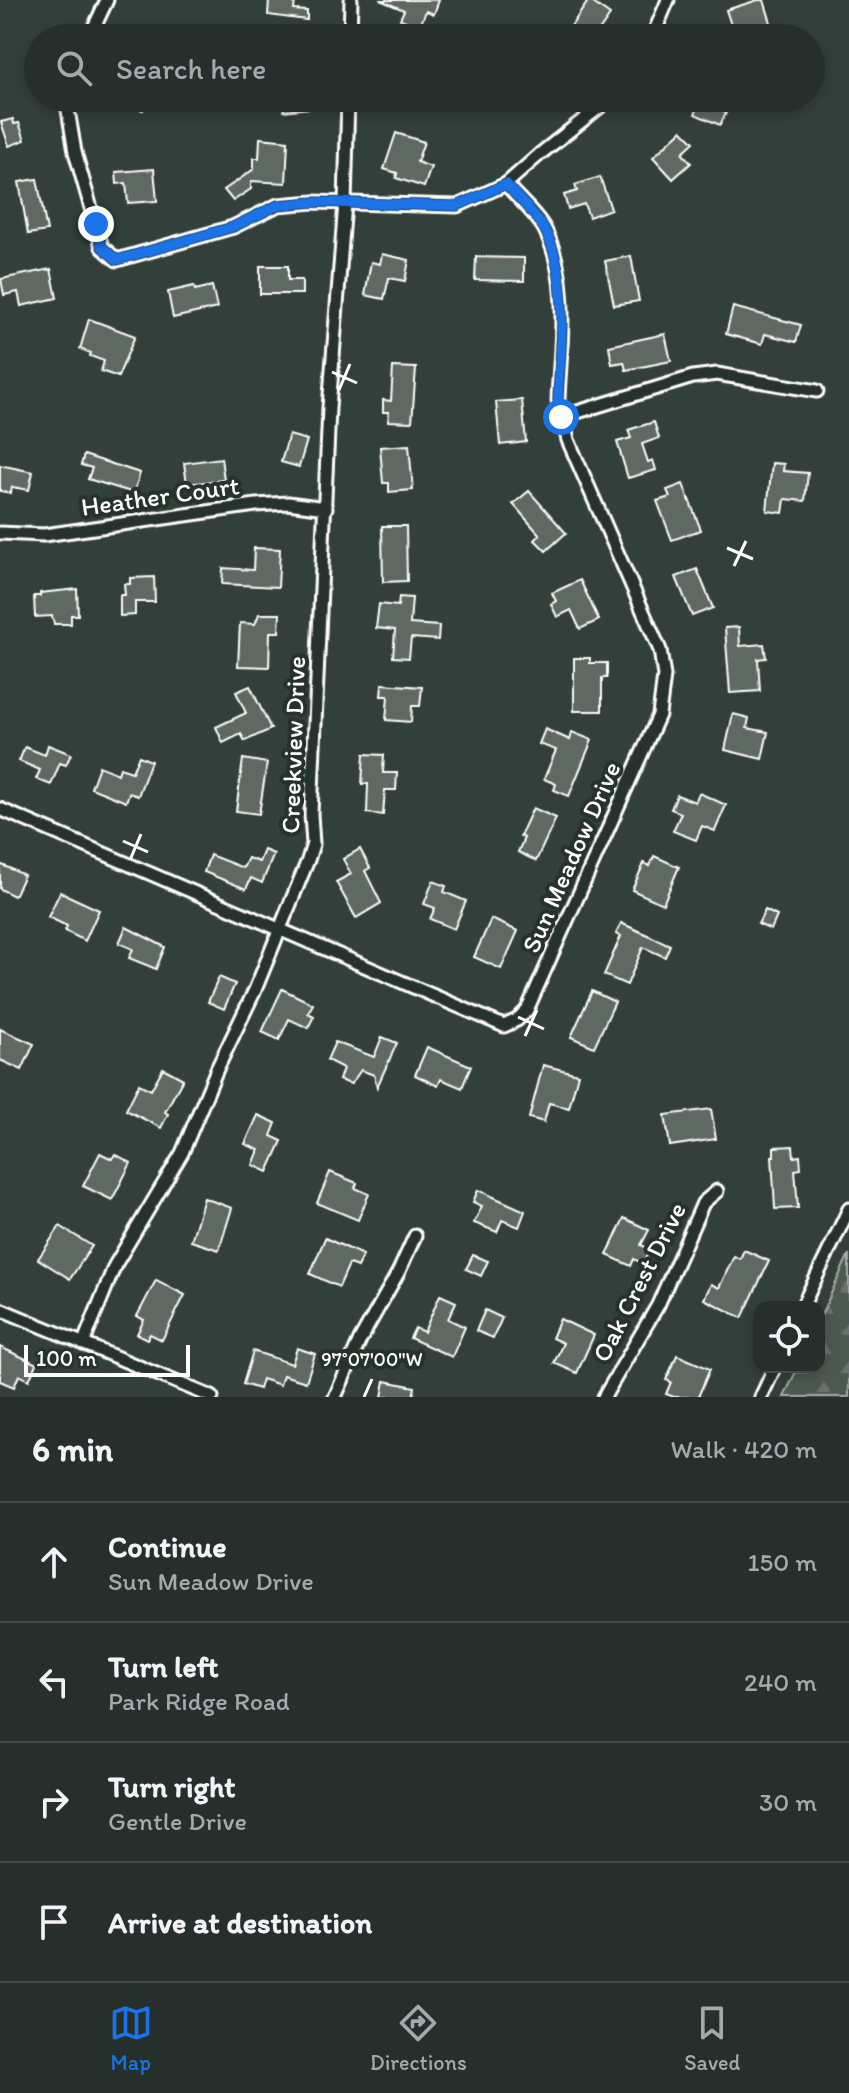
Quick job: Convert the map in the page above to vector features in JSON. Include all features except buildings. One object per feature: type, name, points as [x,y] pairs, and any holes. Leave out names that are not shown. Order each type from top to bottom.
[{"type":"street","points":[[96,24],[107,0]]},
{"type":"street","points":[[350,24],[351,0]]},
{"type":"street","points":[[658,24],[668,0]]},
{"type":"street","points":[[68,112],[75,152],[102,247],[117,260],[233,227],[278,205],[314,202],[457,206],[506,184],[593,112]]},
{"type":"street","name":"Creekview Drive","points":[[83,1344],[115,1265],[182,1153],[280,928],[313,844],[311,814],[329,408],[345,203],[348,112]]},
{"type":"street","name":"Sun Meadow Drive","points":[[0,809],[504,1026],[517,1020],[527,1010],[659,715],[664,691],[664,662],[561,417],[558,400],[562,295],[545,230],[506,184]]},
{"type":"street","points":[[561,417],[693,377],[717,374],[817,391]]},
{"type":"street","name":"Heather Court","points":[[0,533],[44,535],[256,505],[288,503],[326,508]]},
{"type":"street","name":"Oak Crest Drive","points":[[604,1397],[658,1305],[703,1203],[717,1191]]},
{"type":"street","points":[[805,1301],[849,1209]]},
{"type":"street","points":[[335,1397],[360,1340],[415,1236]]},
{"type":"street","points":[[0,1309],[212,1397]]},
{"type":"street","points":[[761,1397],[772,1373]]},
{"type":"green space","points":[[849,1254],[849,1397],[784,1397],[795,1373],[825,1373],[825,1307]]},
{"type":"route","points":[[96,224],[102,247],[117,260],[233,227],[278,205],[314,202],[457,206],[506,184],[545,230],[558,271],[562,295],[558,400],[561,417]]}]
